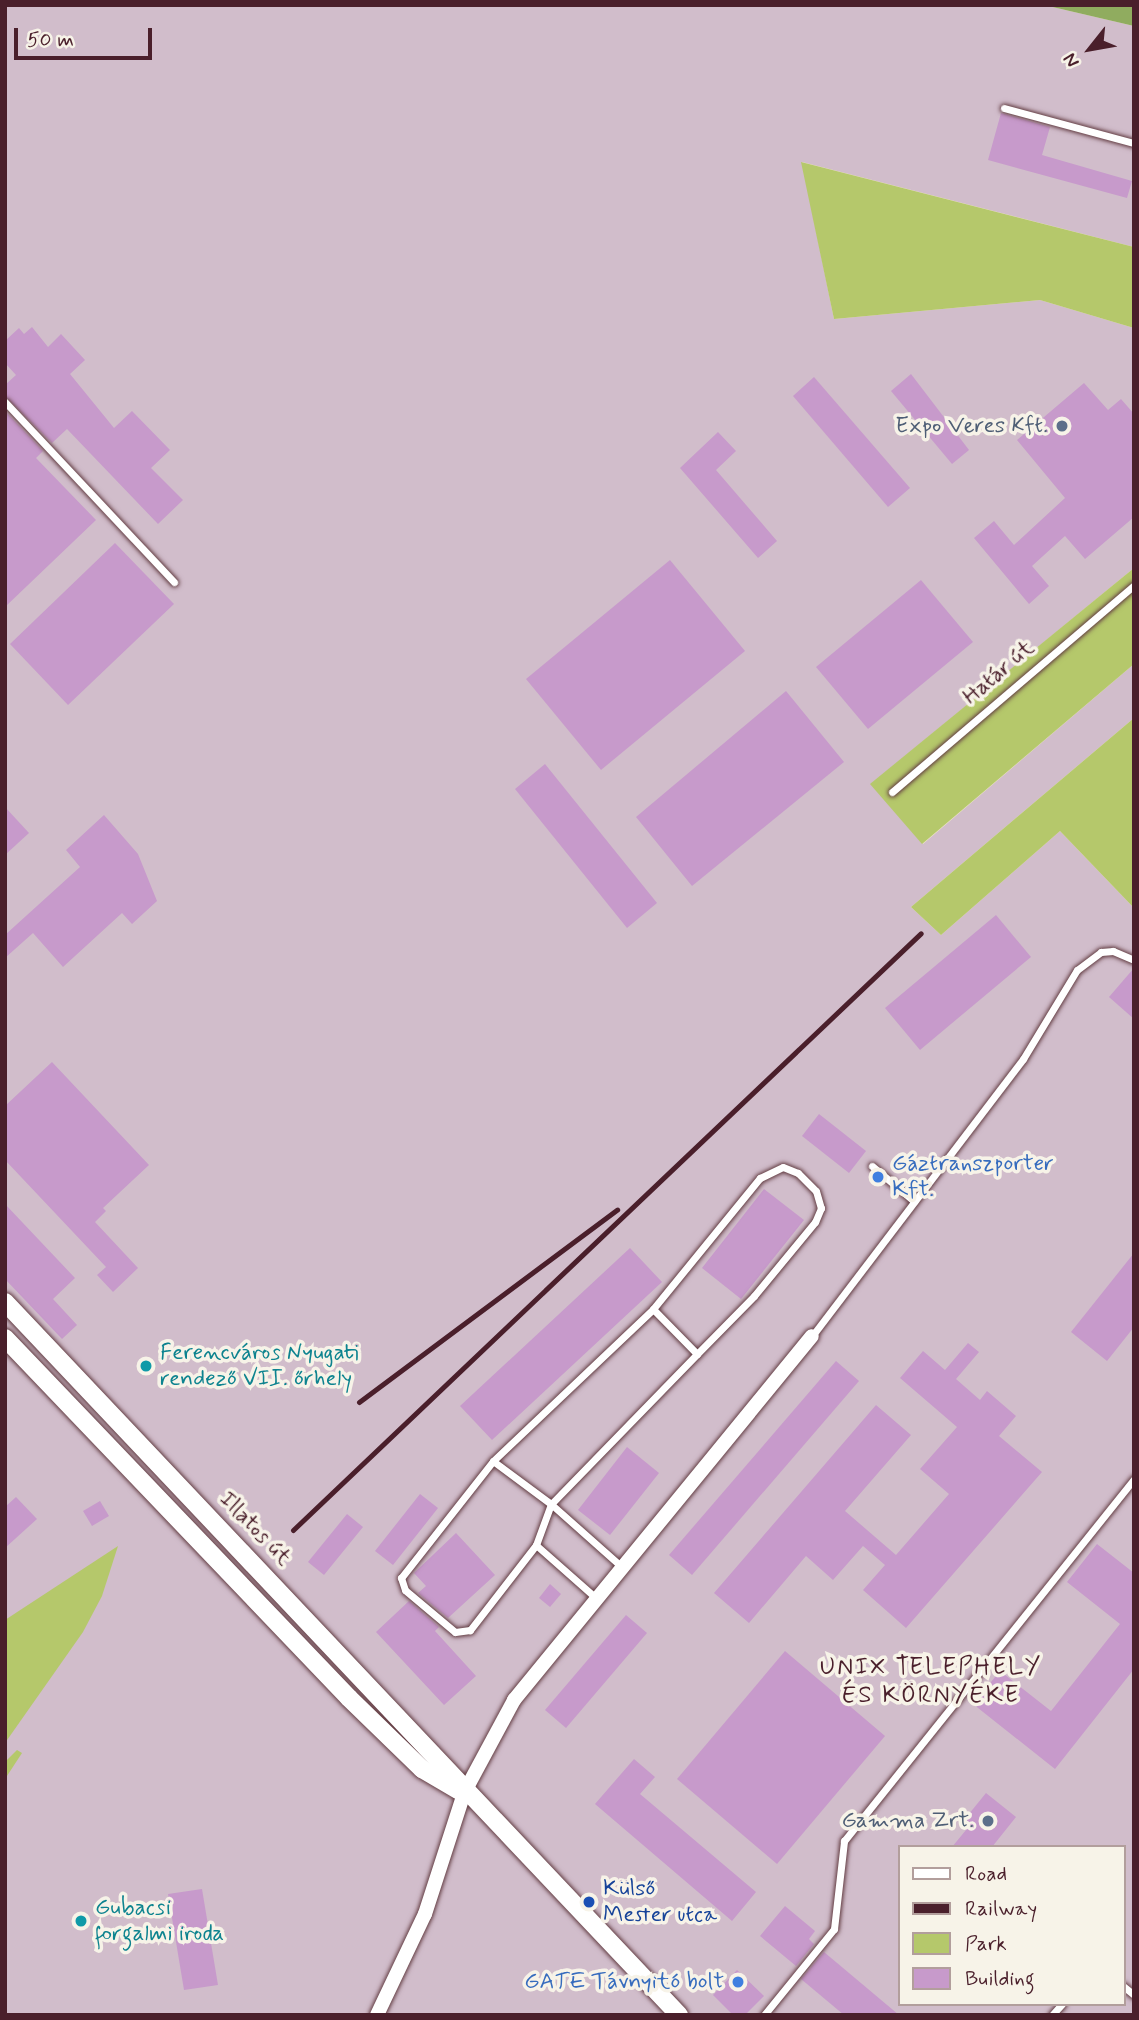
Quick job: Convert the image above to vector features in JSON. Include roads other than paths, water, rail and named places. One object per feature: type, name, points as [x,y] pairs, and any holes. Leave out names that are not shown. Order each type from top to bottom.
[{"type":"street","name":"Illatos út","points":[[5,1303],[434,1752],[464,1793],[679,2015]]},
{"type":"street","points":[[377,2015],[425,1914],[464,1793],[514,1700],[812,1336]]},
{"type":"street","name":"Illatos út","points":[[5,1338],[349,1698],[422,1769],[464,1793]]},
{"type":"lane","points":[[1004,108],[1134,143]]},
{"type":"lane","points":[[5,402],[174,582]]},
{"type":"lane","name":"Határ út","points":[[892,792],[1134,584]]},
{"type":"lane","points":[[812,1336],[1023,1059],[1077,970],[1101,952],[1113,951],[1134,960]]},
{"type":"lane","points":[[872,1166],[914,1201]]},
{"type":"lane","points":[[783,1167],[798,1173],[816,1191],[821,1208],[815,1222],[754,1296],[696,1354],[551,1504],[536,1545],[470,1630],[462,1633],[405,1590],[401,1578],[406,1566],[493,1461],[653,1309],[761,1178],[783,1167]]},
{"type":"lane","points":[[653,1309],[696,1354]]},
{"type":"lane","points":[[493,1461],[551,1504],[623,1567]]},
{"type":"lane","points":[[764,2015],[834,1929],[845,1841],[1134,1479]]},
{"type":"lane","points":[[536,1545],[597,1599]]},
{"type":"railway","points":[[293,1530],[921,933]]},
{"type":"railway","points":[[359,1402],[617,1210]]},
{"type":"place","name":"Expo Veres Kft.","points":[[1062,426]]},
{"type":"place","name":"Gáztranszporter Kft.","points":[[878,1177]]},
{"type":"place","name":"Ferencváros Nyugati rendező VII. őrhely","points":[[146,1366]]},
{"type":"place","name":"Gamma Zrt.","points":[[988,1821]]},
{"type":"place","name":"Külső Mester utca","points":[[589,1902]]},
{"type":"place","name":"Gubacsi forgalmi iroda","points":[[81,1921]]},
{"type":"place","name":"GATE Távnyitó bolt","points":[[738,1982]]},
{"type":"district","name":"UNIX TELEPHELY ÉS KÖRNYÉKE","points":[[931,1682]]}]
